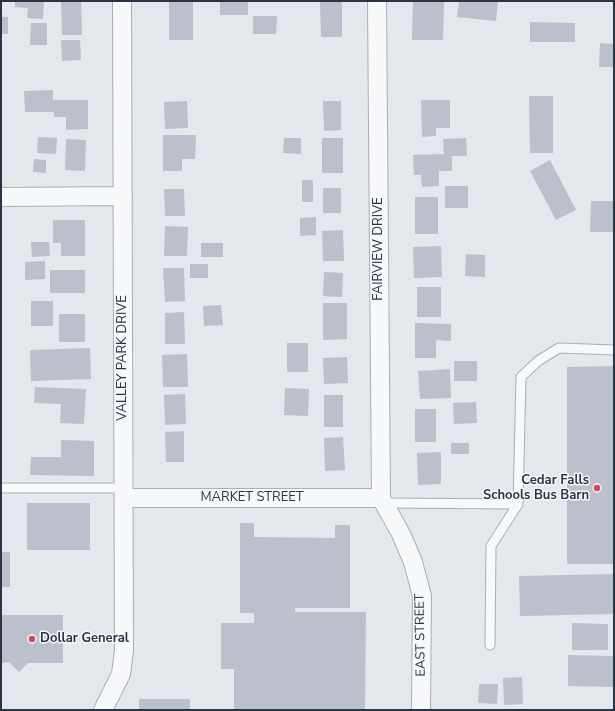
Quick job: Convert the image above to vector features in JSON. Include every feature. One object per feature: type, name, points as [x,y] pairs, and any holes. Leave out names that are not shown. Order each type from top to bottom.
[{"type":"street","name":"VALLEY PARK DRIVE","points":[[103,710],[121,674],[124,650],[122,1]]},
{"type":"street","name":"FAIRVIEW DRIVE","points":[[377,1],[383,500]]},
{"type":"street","points":[[1,197],[123,196]]},
{"type":"street","name":"MARKET STREET","points":[[124,493],[383,500]]},
{"type":"street","name":"EAST STREET","points":[[383,500],[401,534],[413,562],[422,596],[421,710]]},
{"type":"lane","points":[[490,645],[491,546],[518,504],[521,377],[538,361],[559,348],[614,350]]},
{"type":"lane","points":[[1,488],[124,493]]},
{"type":"lane","points":[[383,500],[518,504]]},
{"type":"building","points":[[15,1],[44,1],[43,19],[27,18],[28,8],[15,7]]},
{"type":"building","points":[[61,1],[81,1],[82,35],[62,35]]},
{"type":"building","points":[[169,1],[193,1],[193,40],[169,40]]},
{"type":"building","points":[[220,1],[248,1],[248,15],[220,15]]},
{"type":"building","points":[[320,1],[342,1],[342,37],[321,37]]},
{"type":"building","points":[[413,1],[444,1],[443,40],[412,40]]},
{"type":"building","points":[[459,1],[498,1],[496,21],[457,17]]},
{"type":"building","points":[[253,16],[277,16],[276,34],[253,34]]},
{"type":"building","points":[[1,17],[8,17],[8,34],[1,34]]},
{"type":"building","points":[[530,22],[575,23],[575,42],[530,42]]},
{"type":"building","points":[[31,23],[47,23],[47,45],[30,45]]},
{"type":"building","points":[[61,40],[80,40],[81,60],[62,61]]},
{"type":"building","points":[[600,43],[614,44],[614,67],[599,67]]},
{"type":"building","points":[[53,90],[53,100],[88,100],[88,129],[66,130],[66,117],[54,117],[54,112],[25,112],[24,91]]},
{"type":"building","points":[[529,96],[553,96],[553,153],[530,153]]},
{"type":"building","points":[[421,100],[450,100],[450,128],[436,128],[436,136],[422,137]]},
{"type":"building","points":[[187,101],[188,128],[165,129],[164,102]]},
{"type":"building","points":[[323,101],[341,101],[341,130],[324,131]]},
{"type":"building","points":[[163,135],[196,135],[195,159],[182,159],[182,171],[163,171]]},
{"type":"building","points":[[38,137],[57,138],[56,154],[37,153]]},
{"type":"building","points":[[284,138],[301,138],[301,154],[283,153]]},
{"type":"building","points":[[322,138],[343,138],[343,173],[322,173]]},
{"type":"building","points":[[466,138],[467,156],[452,156],[452,171],[439,171],[439,186],[422,187],[421,175],[414,175],[413,155],[444,154],[443,139]]},
{"type":"building","points":[[66,139],[86,140],[85,171],[65,170]]},
{"type":"building","points":[[34,159],[46,160],[46,173],[33,172]]},
{"type":"building","points":[[550,160],[576,210],[556,220],[530,171]]},
{"type":"building","points":[[302,180],[313,180],[313,202],[302,202]]},
{"type":"building","points":[[445,186],[468,186],[468,208],[445,208]]},
{"type":"building","points":[[323,188],[341,188],[341,213],[323,213]]},
{"type":"building","points":[[164,189],[184,189],[185,216],[165,216]]},
{"type":"building","points":[[415,197],[438,197],[438,234],[415,234]]},
{"type":"building","points":[[591,201],[614,201],[614,232],[590,232]]},
{"type":"building","points":[[316,217],[316,235],[300,236],[300,218]]},
{"type":"building","points":[[53,220],[85,220],[85,256],[61,256],[61,243],[53,243]]},
{"type":"building","points":[[165,226],[188,227],[187,256],[164,256]]},
{"type":"building","points":[[343,230],[344,261],[323,261],[322,231]]},
{"type":"building","points":[[31,242],[49,242],[50,256],[32,257]]},
{"type":"building","points":[[201,243],[223,243],[223,257],[201,257]]},
{"type":"building","points":[[441,246],[442,277],[414,278],[413,247]]},
{"type":"building","points":[[466,254],[485,255],[485,277],[465,276]]},
{"type":"building","points":[[45,261],[45,279],[25,280],[25,262]]},
{"type":"building","points":[[190,264],[208,264],[208,278],[190,278]]},
{"type":"building","points":[[163,268],[184,268],[185,301],[165,302]]},
{"type":"building","points":[[50,270],[85,270],[85,293],[50,293]]},
{"type":"building","points":[[324,272],[343,273],[342,297],[323,296]]},
{"type":"building","points":[[417,287],[441,287],[441,317],[417,317]]},
{"type":"building","points":[[31,301],[53,301],[53,326],[31,326]]},
{"type":"building","points":[[323,303],[347,303],[347,339],[323,340]]},
{"type":"building","points":[[221,305],[223,325],[204,326],[203,306]]},
{"type":"building","points":[[184,312],[185,344],[165,344],[165,313]]},
{"type":"building","points":[[59,314],[85,314],[85,342],[59,342]]},
{"type":"building","points":[[415,323],[451,324],[451,341],[436,340],[436,358],[415,358]]},
{"type":"building","points":[[287,343],[308,343],[308,372],[287,372]]},
{"type":"building","points":[[90,348],[91,379],[31,381],[30,350]]},
{"type":"building","points":[[187,354],[188,387],[163,387],[162,355]]},
{"type":"building","points":[[347,357],[348,383],[324,384],[323,358]]},
{"type":"building","points":[[454,361],[477,361],[477,381],[454,381]]},
{"type":"building","points":[[614,366],[614,564],[567,564],[567,367]]},
{"type":"building","points":[[450,369],[451,398],[420,399],[418,371]]},
{"type":"building","points":[[35,387],[86,389],[84,424],[60,423],[61,404],[34,403]]},
{"type":"building","points":[[285,388],[309,389],[308,416],[284,415]]},
{"type":"building","points":[[185,394],[186,424],[165,425],[164,395]]},
{"type":"building","points":[[324,395],[343,395],[343,427],[324,427]]},
{"type":"building","points":[[476,402],[477,423],[454,424],[453,403]]},
{"type":"building","points":[[415,409],[436,409],[436,442],[415,442]]},
{"type":"building","points":[[184,431],[184,462],[166,462],[165,432]]},
{"type":"building","points":[[343,437],[345,470],[325,471],[324,438]]},
{"type":"building","points":[[61,440],[94,441],[94,476],[30,475],[31,457],[61,457]]},
{"type":"building","points":[[451,443],[469,443],[469,454],[451,454]]},
{"type":"building","points":[[441,452],[441,484],[418,485],[417,453]]},
{"type":"building","points":[[27,503],[90,503],[90,550],[27,550]]},
{"type":"building","points":[[240,523],[254,523],[254,537],[335,538],[335,525],[350,525],[350,608],[295,608],[295,612],[366,612],[365,710],[234,710],[234,669],[221,669],[221,623],[254,623],[254,613],[240,613]]},
{"type":"building","points":[[1,552],[10,552],[10,587],[1,587]]},
{"type":"building","points":[[614,574],[614,614],[520,616],[519,576]]},
{"type":"building","name":"Dollar General","points":[[1,615],[63,615],[63,663],[28,663],[19,672],[9,662],[1,663]]},
{"type":"building","points":[[572,623],[608,624],[608,650],[572,650]]},
{"type":"building","points":[[568,655],[614,656],[614,687],[568,686]]},
{"type":"building","points":[[522,677],[523,704],[504,705],[503,678]]},
{"type":"building","points":[[479,684],[498,684],[497,704],[478,703]]},
{"type":"building","points":[[139,699],[190,699],[190,710],[139,710]]},
{"type":"place","name":"Cedar Falls Schools Bus Barn","points":[[597,488]]},
{"type":"place","name":"Dollar General","points":[[32,639]]}]
